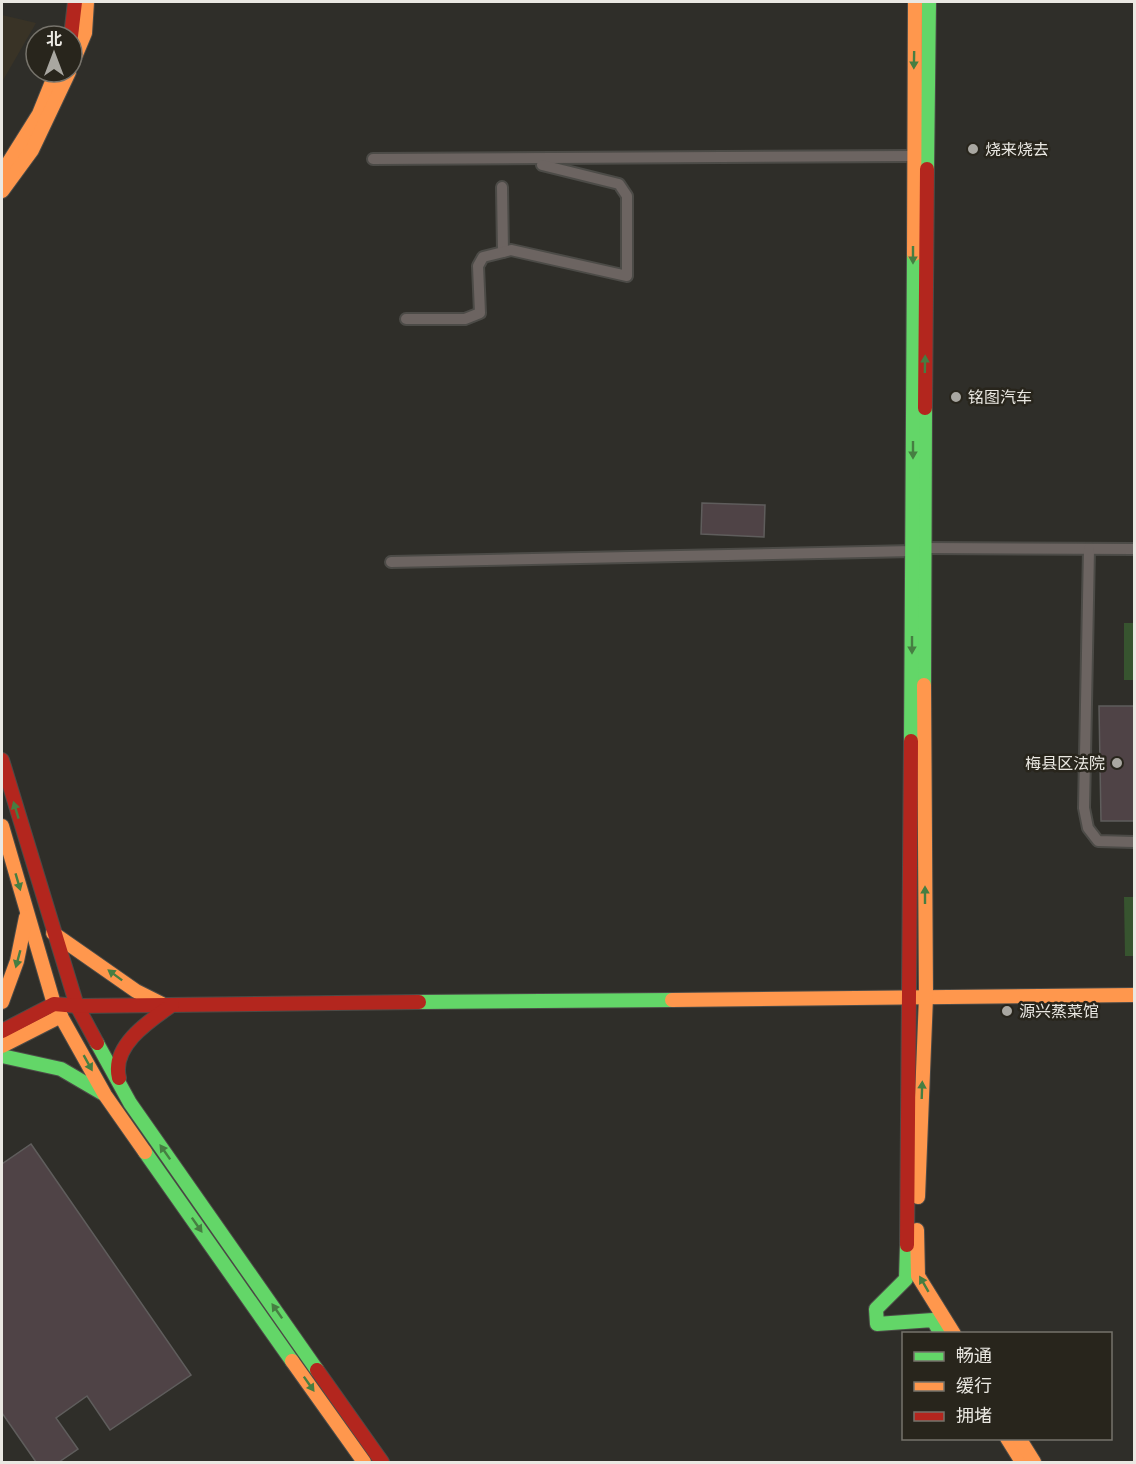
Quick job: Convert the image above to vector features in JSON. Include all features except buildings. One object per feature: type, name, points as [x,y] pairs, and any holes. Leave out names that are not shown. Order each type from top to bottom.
[{"type":"street","points":[[73,24],[75,2]]},
{"type":"street","points":[[84,35],[87,2]]},
{"type":"street","points":[[915,2],[913,156],[926,998],[917,1229],[918,1276],[953,1332]]},
{"type":"street","points":[[929,2],[906,1279],[876,1309],[877,1324],[933,1320],[940,1332]]},
{"type":"street","points":[[2,173],[39,114],[51,84]]},
{"type":"street","points":[[2,191],[16,177],[51,113],[64,84]]},
{"type":"street","points":[[373,159],[913,156]]},
{"type":"street","points":[[406,319],[465,319],[480,313],[478,266],[483,257],[512,250],[627,276],[627,196],[619,184],[542,165]]},
{"type":"street","points":[[502,187],[504,252]]},
{"type":"street","points":[[1089,549],[1084,808],[1088,828],[1098,841],[1134,842]]},
{"type":"street","points":[[391,561],[918,550],[1134,549]]},
{"type":"street","points":[[2,760],[77,1006],[130,1102],[382,1462]]},
{"type":"street","points":[[2,826],[26,914],[58,1010],[105,1095],[364,1462]]},
{"type":"street","points":[[2,1002],[14,975],[26,914]]},
{"type":"street","points":[[53,933],[136,992],[168,1005]]},
{"type":"street","points":[[2,1031],[58,1010],[77,1006],[1134,995]]},
{"type":"street","points":[[120,1084],[116,1065],[122,1053],[146,1024],[168,1005]]},
{"type":"street","points":[[2,1046],[58,1010]]},
{"type":"street","points":[[2,1056],[61,1069],[105,1095]]},
{"type":"street","points":[[1008,1440],[1022,1462]]},
{"type":"street","points":[[1020,1440],[1034,1462]]},
{"type":"shaded area","points":[[2,15],[36,23],[24,24],[24,44],[2,82]]},
{"type":"green space","points":[[1124,623],[1134,623],[1134,680],[1124,680]]},
{"type":"green space","points":[[1124,897],[1134,897],[1134,956],[1125,956]]},
{"type":"traffic: fast","points":[[927,169],[929,2]]},
{"type":"traffic: fast","points":[[911,741],[914,254]]},
{"type":"traffic: fast","points":[[924,685],[925,408]]},
{"type":"traffic: fast","points":[[419,1002],[672,1000]]},
{"type":"traffic: fast","points":[[97,1043],[130,1103],[317,1370]]},
{"type":"traffic: fast","points":[[2,1056],[61,1069],[102,1093]]},
{"type":"traffic: fast","points":[[145,1152],[292,1361]]},
{"type":"traffic: fast","points":[[907,1245],[906,1279],[876,1309],[877,1324],[933,1320],[940,1332]]},
{"type":"traffic: slow","points":[[84,35],[87,2]]},
{"type":"traffic: slow","points":[[914,254],[915,2]]},
{"type":"traffic: slow","points":[[2,173],[39,114],[51,84]]},
{"type":"traffic: slow","points":[[2,191],[32,150],[63,84]]},
{"type":"traffic: slow","points":[[918,1197],[926,997],[924,685]]},
{"type":"traffic: slow","points":[[2,826],[54,1004],[105,1095],[145,1152]]},
{"type":"traffic: slow","points":[[2,1002],[17,961],[26,917]]},
{"type":"traffic: slow","points":[[53,933],[136,991],[162,1004]]},
{"type":"traffic: slow","points":[[672,1000],[1134,995]]},
{"type":"traffic: slow","points":[[2,1046],[61,1016]]},
{"type":"traffic: slow","points":[[917,1230],[918,1276],[953,1332]]},
{"type":"traffic: slow","points":[[292,1361],[364,1462]]},
{"type":"traffic: slow","points":[[1008,1440],[1022,1462]]},
{"type":"traffic: slow","points":[[1020,1440],[1034,1462]]},
{"type":"traffic: jam","points":[[72,24],[75,2]]},
{"type":"traffic: jam","points":[[925,408],[927,169]]},
{"type":"traffic: jam","points":[[907,1245],[911,741]]},
{"type":"traffic: jam","points":[[2,760],[77,1006],[97,1043]]},
{"type":"traffic: jam","points":[[2,1031],[54,1004],[77,1006],[419,1002]]},
{"type":"traffic: jam","points":[[119,1078],[118,1066],[126,1045],[143,1027],[172,1005]]},
{"type":"traffic: jam","points":[[317,1370],[382,1462]]},
{"type":"place","name":"烧来烧去","points":[[973,149]]},
{"type":"place","name":"铭图汽车","points":[[956,397]]},
{"type":"place","name":"梅县区法院","points":[[1117,763]]},
{"type":"place","name":"源兴蒸菜馆","points":[[1007,1011]]}]
